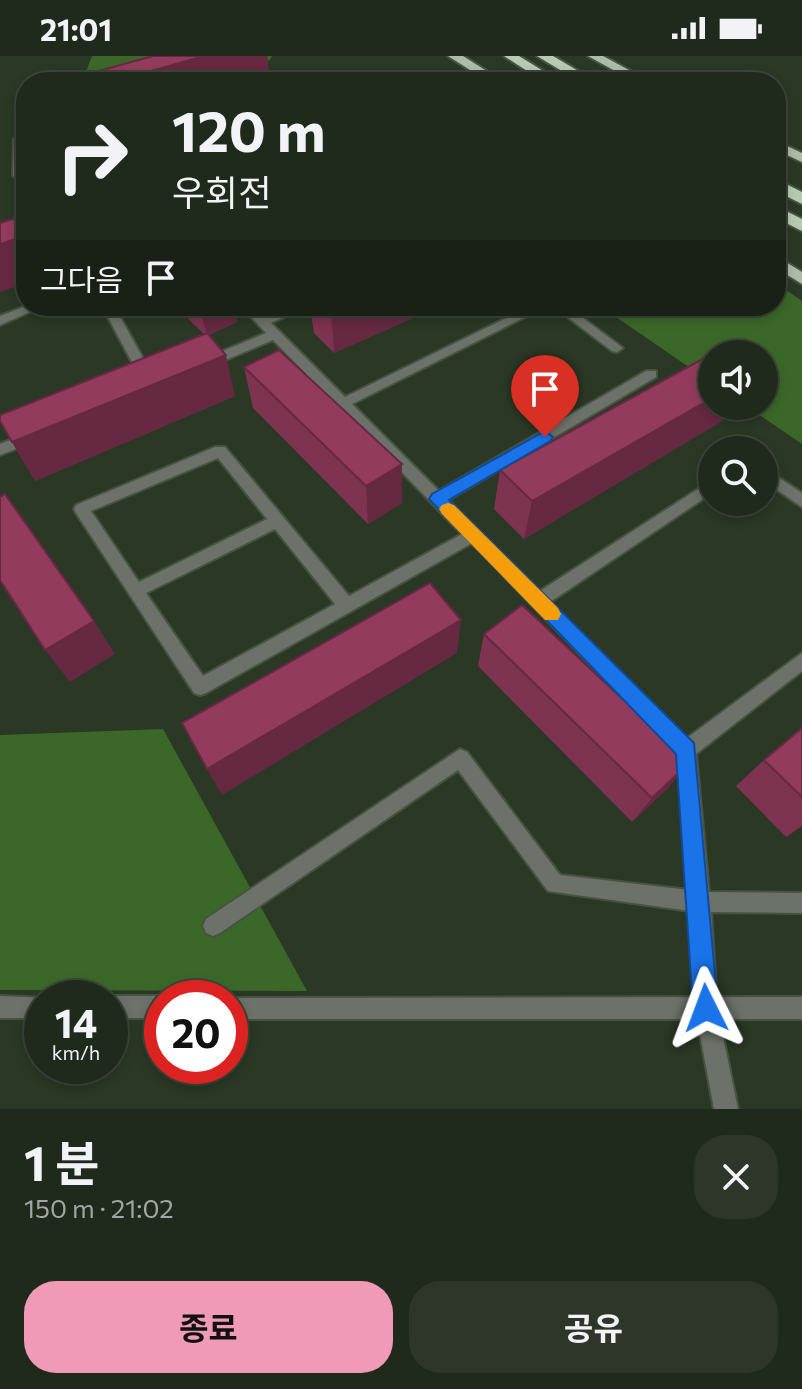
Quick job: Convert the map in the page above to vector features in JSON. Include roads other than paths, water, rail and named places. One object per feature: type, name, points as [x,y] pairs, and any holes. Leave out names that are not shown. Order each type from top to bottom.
[{"type":"highway","points":[[454,56],[481,72]]},
{"type":"highway","points":[[510,56],[537,72]]},
{"type":"highway","points":[[544,56],[572,72]]},
{"type":"highway","points":[[598,59],[625,72]]},
{"type":"street","points":[[114,316],[158,384],[138,392]]},
{"type":"street","points":[[257,316],[686,750],[706,1008],[726,1109]]},
{"type":"street","points":[[192,369],[287,316]]},
{"type":"street","points":[[343,403],[521,316]]},
{"type":"street","points":[[573,316],[617,348]]},
{"type":"street","points":[[438,499],[651,374]]},
{"type":"street","points":[[0,450],[41,433]]},
{"type":"street","points":[[346,605],[220,451],[81,509],[200,687],[473,535]]},
{"type":"street","points":[[778,483],[802,501]]},
{"type":"street","points":[[538,601],[698,495]]},
{"type":"street","points":[[136,591],[277,521]]},
{"type":"street","points":[[686,750],[802,661]]},
{"type":"street","points":[[213,926],[460,758],[555,884],[700,902],[802,903]]},
{"type":"street","points":[[0,1007],[24,1007]]},
{"type":"street","points":[[248,1008],[802,1008]]}]
